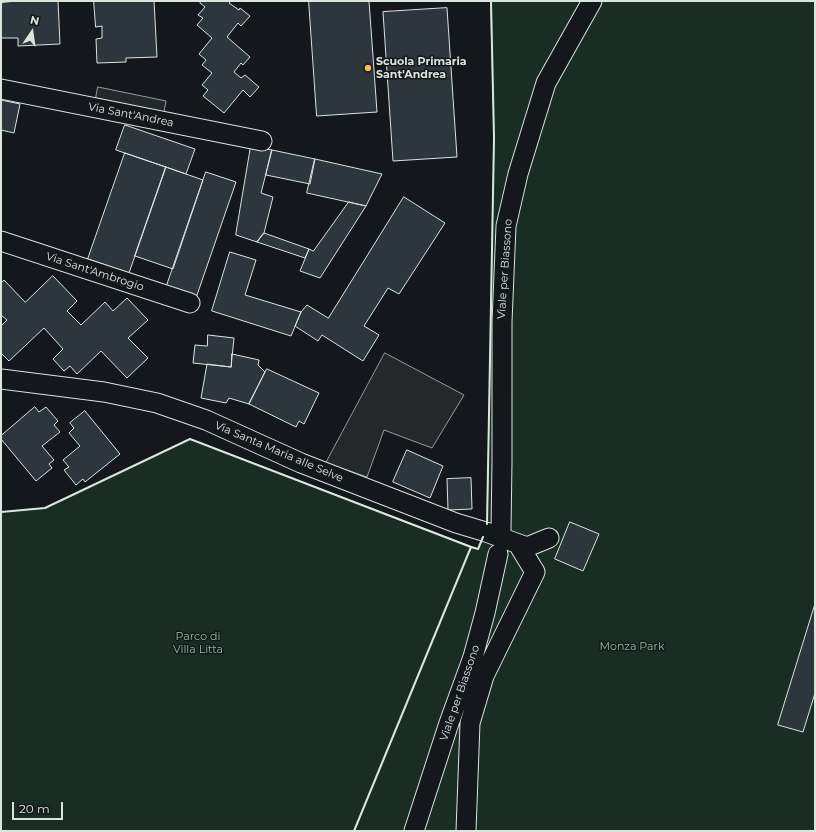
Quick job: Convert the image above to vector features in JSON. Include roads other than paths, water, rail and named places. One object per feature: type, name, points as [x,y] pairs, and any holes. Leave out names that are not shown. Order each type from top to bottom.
[{"type":"street","name":"Viale per Biassono","points":[[501,530],[502,322],[506,226],[518,174],[546,83],[592,1]]},
{"type":"street","name":"Via Sant'Andrea","points":[[1,89],[262,141]]},
{"type":"street","name":"Via Sant'Ambrogio","points":[[1,241],[190,303]]},
{"type":"street","name":"Via Santa Maria alle Selve","points":[[1,379],[104,392],[157,403],[206,420],[315,468],[456,523],[527,547],[549,538]]},
{"type":"street","points":[[466,831],[470,723],[484,676],[535,572],[518,544]]},
{"type":"street","name":"Viale per Biassono","points":[[414,831],[449,723],[473,657],[485,613],[498,554]]},
{"type":"place","name":"Scuola Primaria Sant'Andrea","points":[[368,68]]},
{"type":"park label","name":"Parco di Villa Litta","points":[[198,643]]},
{"type":"park label","name":"Monza Park","points":[[632,647]]}]
